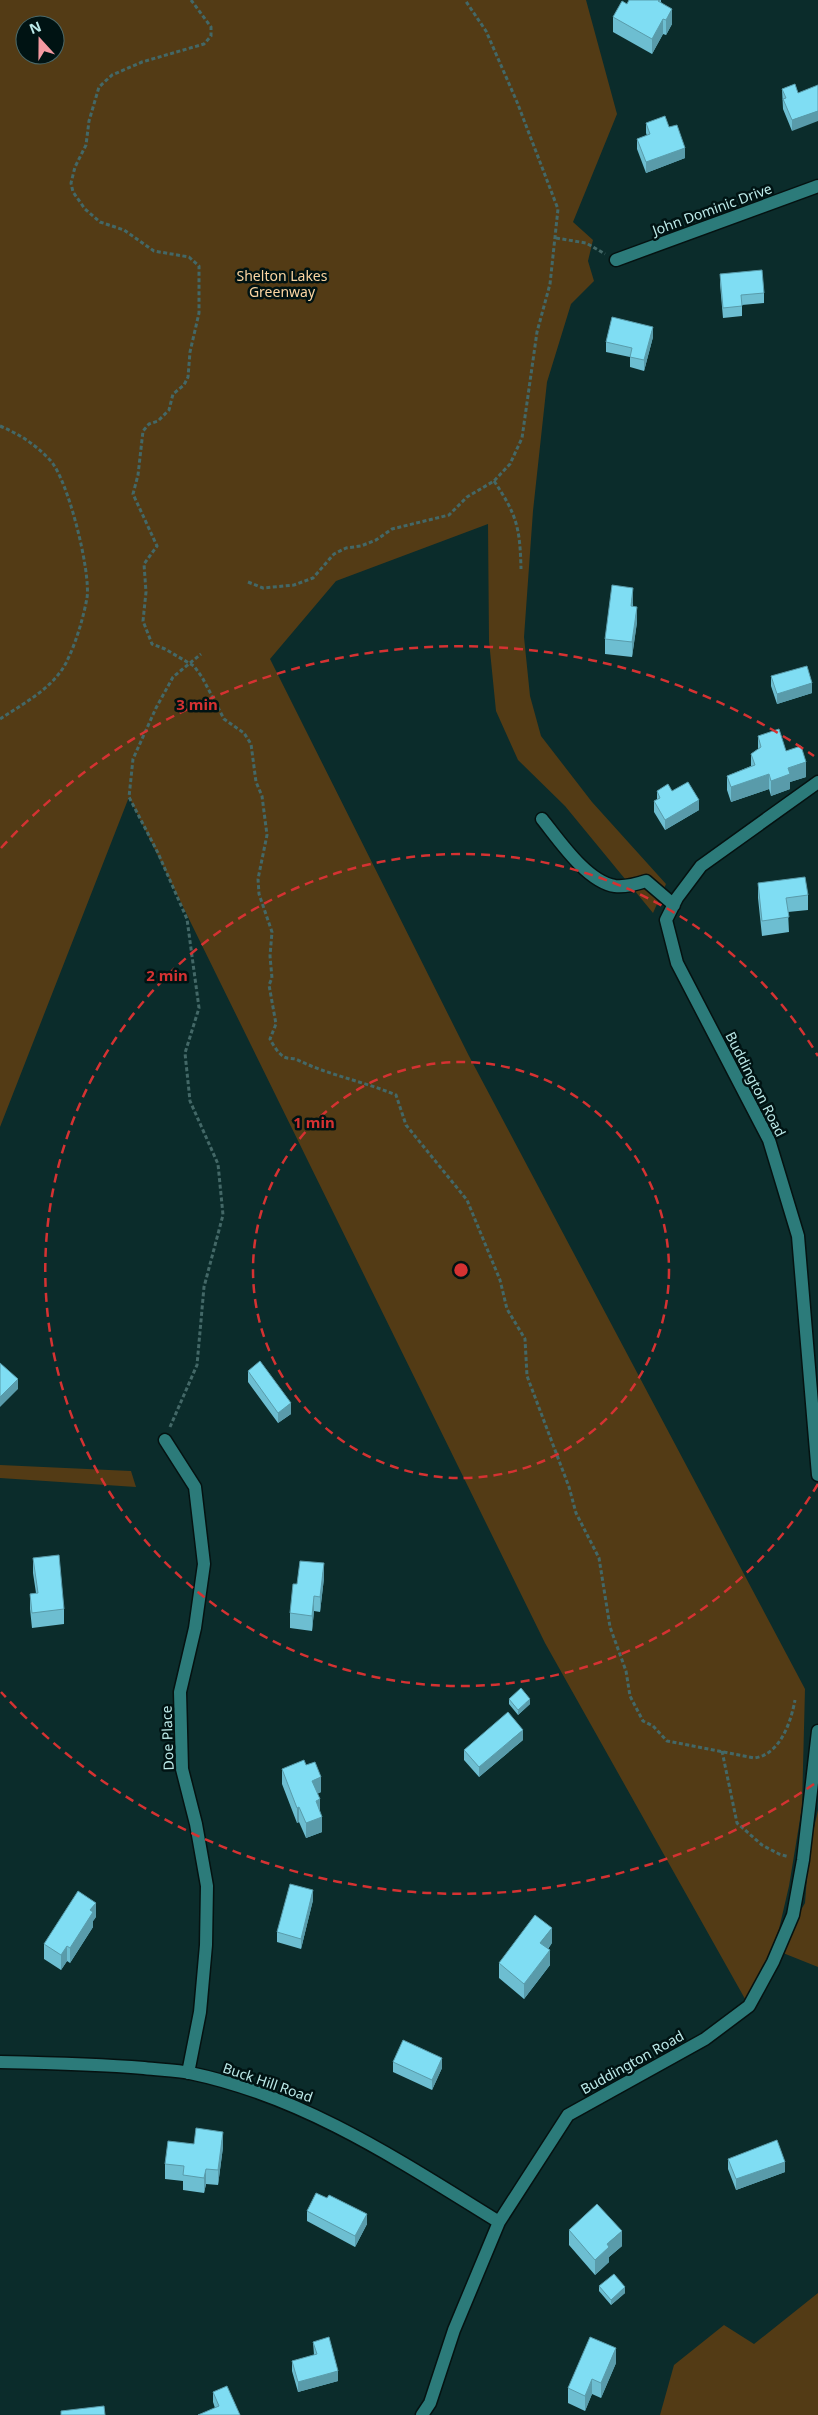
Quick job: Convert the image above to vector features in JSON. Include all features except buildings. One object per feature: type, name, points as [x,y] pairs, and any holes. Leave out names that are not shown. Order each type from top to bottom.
[{"type":"street","name":"John Dominic Drive","points":[[616,260],[818,186]]},
{"type":"street","name":"Buddington Road","points":[[818,782],[701,866],[666,920],[677,963],[769,1140],[798,1236],[818,1475]]},
{"type":"street","points":[[542,819],[584,868],[598,879],[615,886],[646,881],[674,905]]},
{"type":"street","name":"Doe Place","points":[[164,1440],[195,1487],[204,1564],[195,1628],[180,1692],[182,1769],[196,1824],[207,1886],[206,1945],[200,2012],[188,2073]]},
{"type":"street","name":"Buddington Road","points":[[422,2415],[430,2403],[454,2330],[499,2222],[568,2115],[705,2039],[749,2006],[773,1962],[793,1915],[803,1860],[818,1730]]},
{"type":"street","name":"Buck Hill Road","points":[[0,2062],[83,2064],[188,2073],[245,2088],[311,2112],[406,2165],[499,2222]]},
{"type":"path","points":[[191,0],[211,27],[211,36],[204,44],[142,62],[112,75],[99,87],[89,122],[86,145],[75,167],[71,183],[73,192],[81,203],[100,222],[124,230],[154,251],[189,256],[199,266],[199,313],[190,352],[188,377],[184,385],[173,394],[169,410],[158,421],[149,424],[143,432],[134,494],[157,546],[144,564],[146,592],[144,621],[147,636],[152,644],[165,649],[194,666],[202,677],[224,719],[244,733],[251,744],[256,782],[262,796],[267,835],[258,879],[259,894],[270,921],[272,932],[270,956],[272,978],[269,985],[276,1024],[270,1039],[273,1046],[285,1058],[294,1058],[318,1070],[355,1079],[396,1095],[406,1125],[467,1200],[500,1280],[507,1309],[525,1339],[527,1376],[569,1487],[576,1513],[603,1570],[602,1582],[610,1627],[626,1671],[630,1696],[643,1721],[653,1726],[667,1741],[754,1758],[763,1757],[778,1742],[791,1723],[795,1700]]},
{"type":"path","points":[[248,582],[264,588],[294,585],[313,578],[334,554],[376,540],[392,529],[448,515],[467,496],[494,480],[510,464],[522,438],[537,332],[550,284],[558,209],[486,31],[465,0]]},
{"type":"path","points":[[556,238],[586,243],[616,260]]},
{"type":"path","points":[[0,426],[24,436],[51,461],[55,468],[66,490],[77,529],[87,596],[76,637],[65,664],[46,688],[0,718]]},
{"type":"path","points":[[494,480],[511,507],[518,525],[521,570]]},
{"type":"path","points":[[164,1440],[197,1365],[204,1287],[223,1216],[218,1164],[190,1101],[185,1053],[199,1008],[187,919],[158,853],[129,797],[133,759],[148,725],[173,678],[201,654]]},
{"type":"path","points":[[722,1751],[737,1823],[770,1850],[803,1860]]},
{"type":"green space","name":"Shelton Lakes Greenway","points":[[0,0],[586,0],[617,114],[573,222],[593,240],[588,261],[594,281],[571,304],[547,382],[533,511],[524,637],[530,696],[541,736],[592,802],[666,884],[653,913],[565,806],[518,760],[496,711],[489,641],[488,524],[336,581],[270,659],[469,1056],[805,1689],[802,1807],[789,1886],[779,1929],[749,2006],[545,1643],[129,797],[0,1127]]},
{"type":"green space","points":[[0,1465],[131,1471],[136,1487],[0,1478]]},
{"type":"green space","points":[[818,1810],[818,1967],[778,1951],[805,1903],[809,1850]]},
{"type":"green space","points":[[818,2293],[818,2415],[660,2415],[674,2365],[724,2325],[754,2344]]}]
